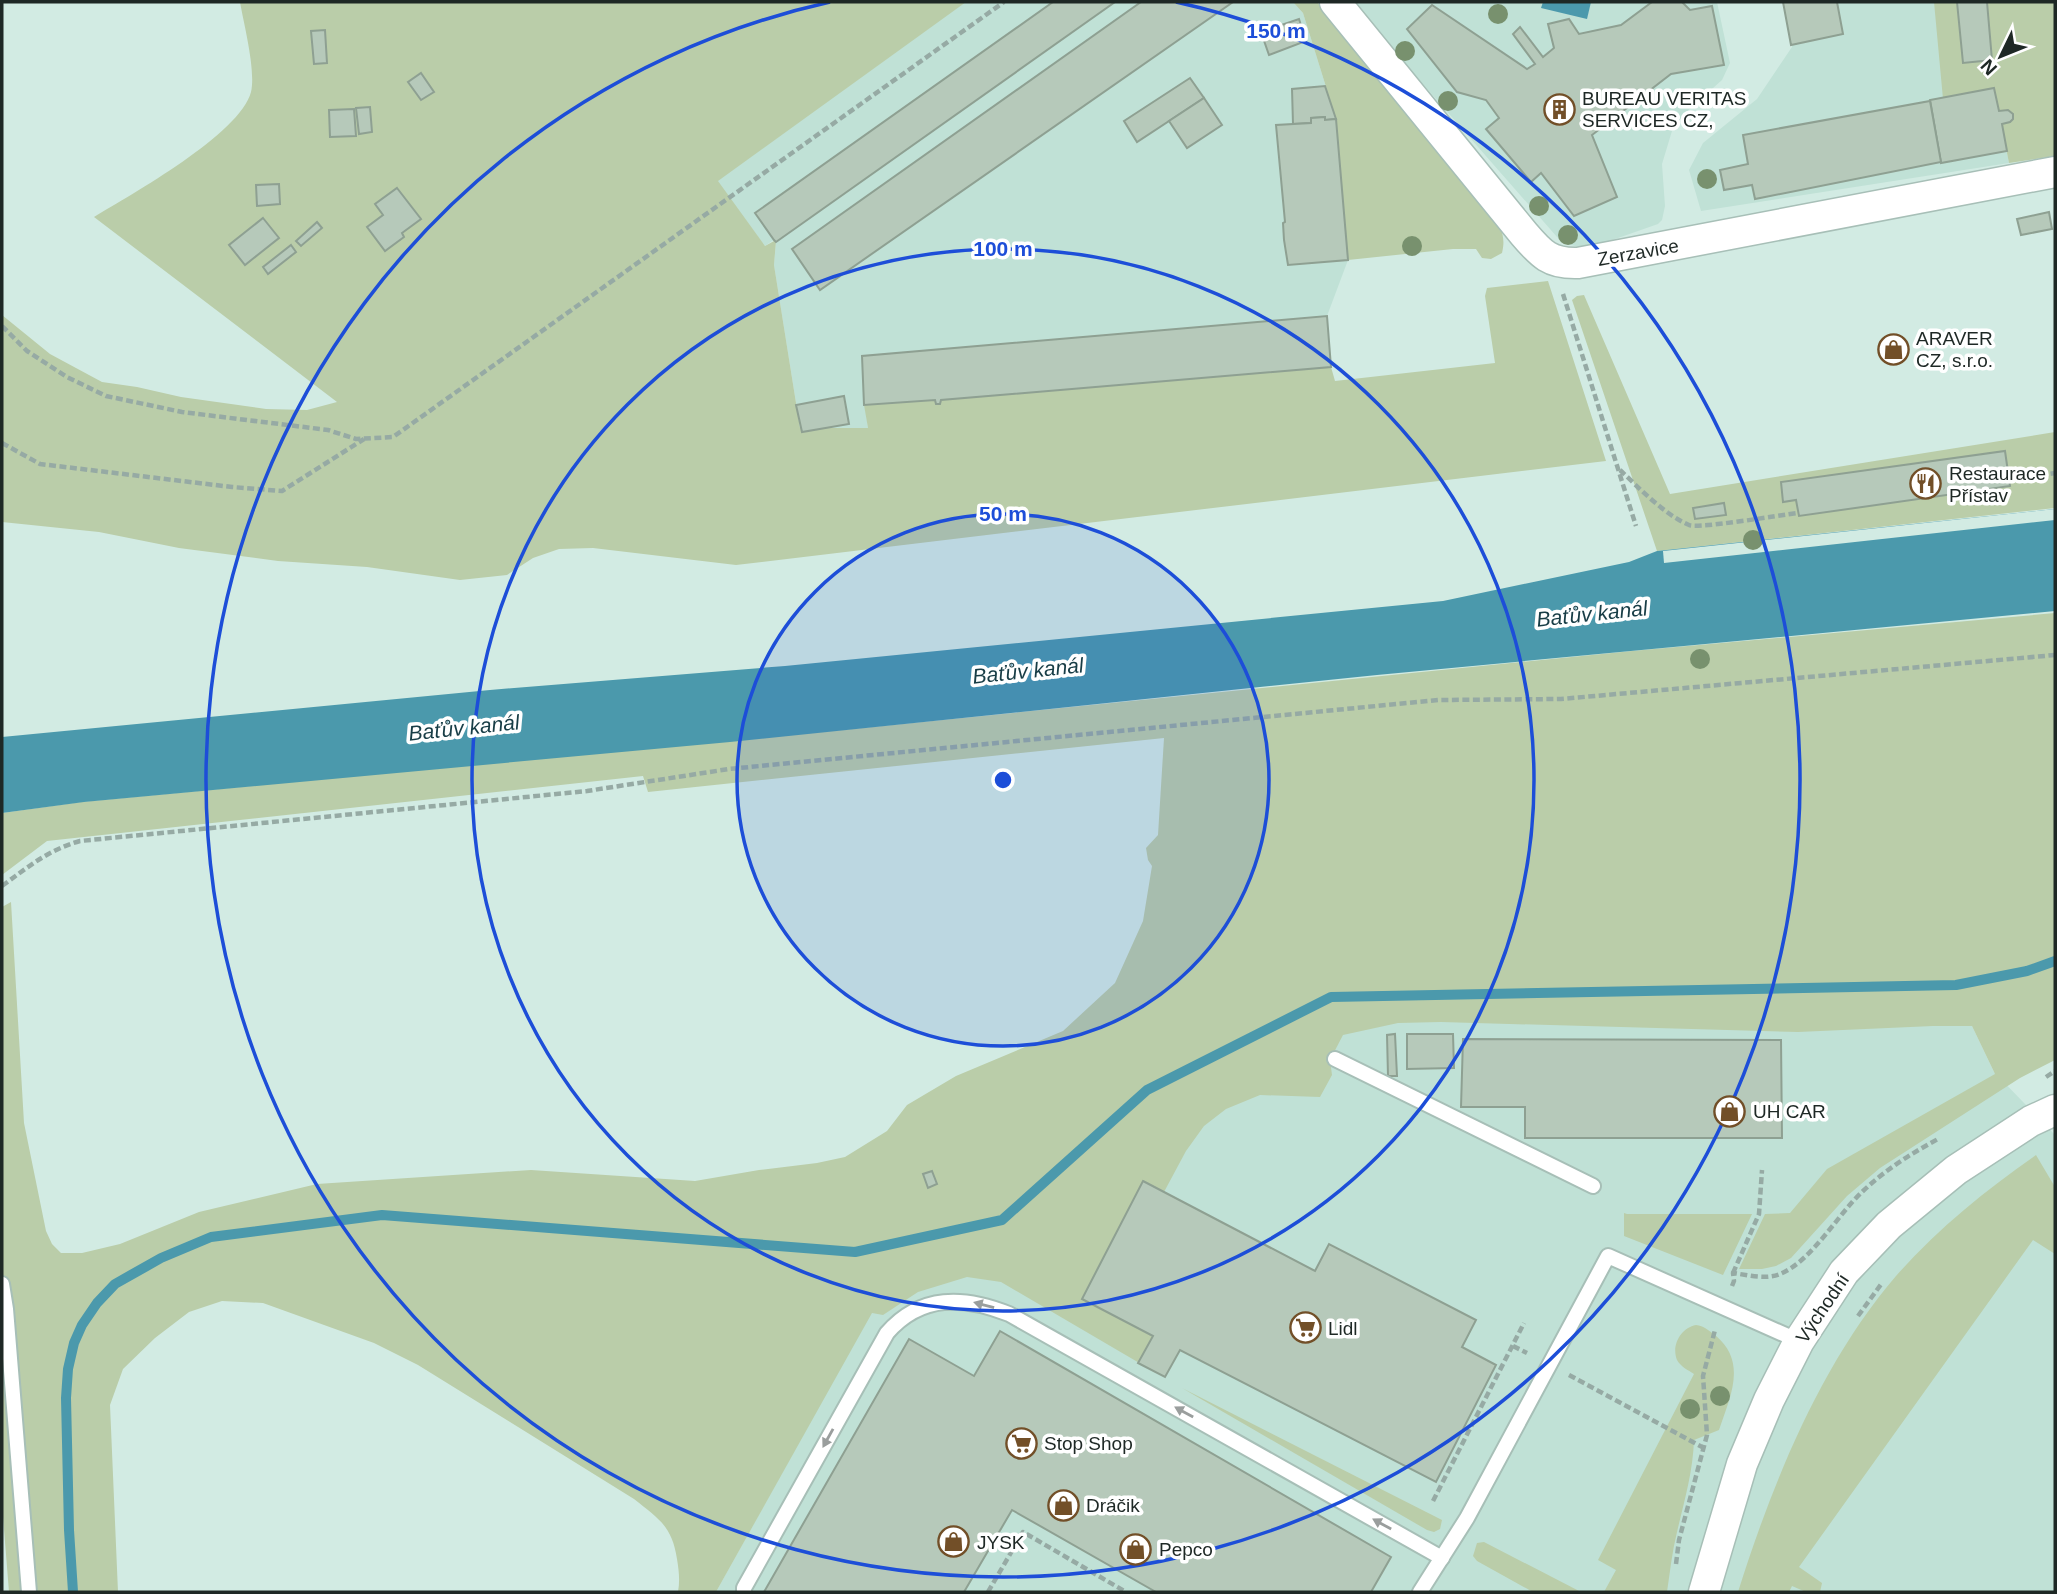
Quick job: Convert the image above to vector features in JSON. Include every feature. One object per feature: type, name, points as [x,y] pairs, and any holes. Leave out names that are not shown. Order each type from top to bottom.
[{"type":"street","points":[[1335,2],[1541,254],[1556,261]]},
{"type":"street","name":"Zerzavice","points":[[1556,261],[1578,263],[2055,173]]},
{"type":"street","name":"Východní","points":[[1704,1592],[1742,1464],[1769,1400],[1799,1340],[1844,1272],[1889,1225],[1956,1170],[2031,1121],[2055,1110]]},
{"type":"lane","points":[[1335,1059],[1593,1186]]},
{"type":"lane","points":[[1420,1592],[1467,1518],[1608,1256],[1799,1340]]},
{"type":"lane","points":[[2,1284],[29,1592]]},
{"type":"lane","points":[[744,1592],[744,1587],[887,1334],[907,1315],[952,1300],[990,1306],[1009,1314],[1441,1558]]},
{"type":"path","points":[[2,326],[27,351],[66,377],[106,396],[182,412],[328,430],[356,439],[393,437],[1004,2]]},
{"type":"path","points":[[1556,261],[1565,305],[1636,526]]},
{"type":"path","points":[[2,443],[40,464],[282,491],[365,438]]},
{"type":"path","points":[[1618,468],[1671,514],[1691,526],[1798,513]]},
{"type":"path","points":[[2010,480],[2055,473]]},
{"type":"path","points":[[2,886],[44,855],[61,846],[80,841],[587,791],[729,769],[1425,702],[1561,699],[2055,655]]},
{"type":"path","points":[[1732,1273],[1759,1214],[1762,1170]]},
{"type":"path","points":[[1853,1323],[1887,1277]]},
{"type":"path","points":[[1433,1501],[1524,1323]]},
{"type":"path","points":[[1513,1346],[1704,1448]]},
{"type":"path","points":[[988,1592],[1023,1532],[1126,1592]]},
{"type":"shaded area","points":[[240,2],[966,2],[718,181],[765,246],[776,241],[774,265],[800,428],[868,428],[864,405],[1331,367],[1335,381],[1495,363],[1485,296],[1487,288],[1548,281],[1606,461],[736,565],[593,548],[559,549],[533,558],[507,575],[460,580],[367,567],[278,561],[179,548],[99,532],[2,522],[2,315],[50,354],[102,382],[266,409],[307,410],[337,402],[94,217],[183,162],[227,126],[243,108],[251,92],[252,72]]},
{"type":"shaded area","points":[[965,2],[1293,2],[1303,13],[1336,119],[1348,260],[1327,316],[1331,367],[865,405],[868,428],[800,428],[774,265],[776,242],[1064,37],[765,246],[717,181]]},
{"type":"shaded area","points":[[1293,2],[1317,2],[1494,215],[1503,237],[1502,253],[1491,259],[1482,258],[1476,249],[1453,249],[1348,260],[1336,119],[1303,13]]},
{"type":"shaded area","points":[[1351,2],[1717,2],[1730,63],[1722,80],[1684,114],[1672,131],[1662,164],[1665,206],[1662,220],[1658,224],[1598,245],[1579,247],[1567,244],[1557,237]]},
{"type":"shaded area","points":[[1783,2],[1989,2],[1994,87],[2009,163],[1701,211],[1689,170],[1703,143],[1757,99],[1792,47]]},
{"type":"shaded area","points":[[1934,2],[2055,2],[2055,156],[2009,163],[1994,88],[1943,99]]},
{"type":"shaded area","points":[[1584,295],[1670,494],[2055,432],[2055,508],[1657,551],[1572,300]]},
{"type":"shaded area","points":[[2055,613],[2055,1060],[2020,1078],[1880,1168],[1847,1196],[1791,1258],[1776,1266],[1739,1269],[1765,1214],[1790,1213],[1827,1169],[1995,1074],[1972,1026],[1798,1032],[1441,1022],[1398,1023],[1343,1035],[1330,1060],[1332,1075],[1320,1097],[1260,1095],[1226,1109],[1204,1126],[1186,1151],[1164,1192],[1083,1299],[1154,1337],[1141,1364],[1001,1282],[967,1277],[918,1292],[883,1315],[872,1313],[716,1592],[678,1592],[678,1568],[672,1539],[663,1524],[634,1499],[418,1365],[374,1343],[263,1303],[222,1301],[189,1312],[155,1338],[123,1369],[110,1405],[118,1592],[9,1592],[2,1504],[2,907],[11,902],[24,1123],[46,1231],[52,1244],[61,1253],[82,1253],[120,1244],[199,1212],[317,1184],[531,1170],[695,1181],[845,1157],[887,1131],[907,1105],[956,1076],[1063,1031],[1115,983],[1143,921],[1152,866],[1146,848],[1158,835],[1164,738],[648,792],[643,776],[47,841],[2,875],[2,813],[81,802],[1632,651]]},
{"type":"shaded area","points":[[1372,1021],[1972,1026],[1994,1072],[2055,1135],[2055,1592],[716,1592],[890,1278],[1171,1102],[1316,1033]]},
{"type":"shaded area","points":[[2036,1155],[2055,1187],[2055,1254],[2033,1240],[1799,1567],[1822,1583],[1820,1592],[1806,1592],[1792,1586],[1789,1592],[1738,1592],[1766,1509],[1802,1426],[1844,1347],[1869,1310],[1896,1276],[1945,1226]]},
{"type":"shaded area","points":[[1624,1213],[1752,1214],[1723,1275],[1624,1236]]},
{"type":"shaded area","points":[[1696,1325],[1708,1330],[1725,1345],[1734,1368],[1734,1380],[1719,1430],[1694,1440],[1690,1475],[1667,1592],[1604,1592],[1616,1570],[1598,1560],[1694,1374],[1677,1360],[1675,1349],[1682,1333]]},
{"type":"shaded area","points":[[1182,1388],[1442,1520],[1440,1529],[1434,1532],[1427,1530]]},
{"type":"shaded area","points":[[1484,1542],[1581,1592],[1533,1592],[1477,1561],[1473,1556],[1477,1543]]},
{"type":"water","points":[[1543,2],[1591,2],[1587,19],[1541,8]]},
{"type":"water","name":"Baťův kanál","points":[[2055,509],[2055,611],[1377,675],[730,742],[84,802],[2,813],[2,737],[490,690],[785,666],[1443,601],[1629,562],[1657,551]]},
{"type":"pier","points":[[2055,509],[2055,520],[1664,563],[1663,551]]},
{"type":"building","points":[[1053,2],[1115,2],[776,242],[774,240],[755,213]]},
{"type":"building","points":[[1141,2],[1233,2],[820,290],[792,249]]},
{"type":"building","name":"BUREAU VERITAS SERVICES CZ,","points":[[1652,2],[1682,2],[1690,10],[1712,6],[1724,65],[1671,74],[1592,135],[1617,197],[1574,216],[1541,173],[1531,182],[1486,129],[1499,118],[1486,100],[1457,92],[1407,29],[1432,5],[1527,69],[1535,64],[1513,34],[1520,27],[1543,57],[1554,48],[1548,24],[1569,19],[1579,34],[1621,25]]},
{"type":"building","points":[[1783,2],[1837,2],[1843,34],[1791,45]]},
{"type":"building","points":[[1957,2],[1987,2],[1992,60],[1963,63]]},
{"type":"building","points":[[1299,19],[1306,41],[1269,55],[1261,32]]},
{"type":"building","points":[[325,30],[327,63],[314,64],[311,31]]},
{"type":"building","points":[[421,73],[434,92],[421,100],[408,82]]},
{"type":"building","points":[[1190,78],[1204,98],[1137,142],[1124,121]]},
{"type":"building","points":[[1325,86],[1336,119],[1311,118],[1311,123],[1293,124],[1292,89]]},
{"type":"building","points":[[1994,88],[1999,111],[2008,110],[2013,114],[2010,122],[2002,124],[2007,151],[1941,163],[1930,100]]},
{"type":"building","points":[[1204,98],[1222,125],[1187,148],[1169,121]]},
{"type":"building","points":[[1930,101],[1941,162],[1755,199],[1752,185],[1724,190],[1720,170],[1748,164],[1743,135]]},
{"type":"building","points":[[370,107],[372,132],[359,134],[356,108]]},
{"type":"building","points":[[354,109],[356,136],[330,137],[329,110]]},
{"type":"building","points":[[1325,117],[1325,120],[1336,119],[1348,260],[1288,265],[1276,125],[1311,123],[1311,118]]},
{"type":"building","points":[[279,184],[280,204],[257,206],[256,185]]},
{"type":"building","points":[[397,188],[421,219],[402,233],[404,237],[385,251],[367,227],[383,215],[375,204]]},
{"type":"building","points":[[2049,212],[2052,229],[2021,235],[2017,219]]},
{"type":"building","points":[[263,218],[279,238],[245,265],[229,245]]},
{"type":"building","points":[[317,222],[322,228],[301,246],[296,241]]},
{"type":"building","points":[[291,245],[296,252],[268,274],[263,267]]},
{"type":"building","points":[[1327,316],[1331,367],[941,400],[940,404],[936,404],[935,400],[864,405],[862,356]]},
{"type":"building","points":[[844,396],[849,424],[802,432],[796,405]]},
{"type":"building","points":[[2005,451],[2010,486],[1799,516],[1796,500],[1783,502],[1781,482]]},
{"type":"building","points":[[1724,503],[1726,515],[1695,519],[1693,508]]},
{"type":"building","points":[[1395,1034],[1397,1076],[1388,1076],[1387,1035]]},
{"type":"building","points":[[1407,1034],[1453,1034],[1454,1068],[1407,1069]]},
{"type":"building","points":[[1463,1039],[1781,1040],[1782,1138],[1525,1138],[1525,1107],[1461,1107]]},
{"type":"building","points":[[932,1171],[937,1184],[928,1188],[923,1174]]},
{"type":"building","name":"Lidl","points":[[1143,1181],[1315,1271],[1329,1244],[1476,1320],[1462,1347],[1496,1365],[1436,1482],[1180,1350],[1165,1377],[1138,1363],[1153,1336],[1082,1299]]},
{"type":"building","name":"Stop Shop","points":[[1000,1331],[1391,1557],[1371,1592],[1156,1592],[1012,1510],[964,1592],[764,1592],[909,1339],[974,1376]]},
{"type":"waterway","points":[[73,1592],[66,1398],[68,1369],[74,1343],[97,1303],[115,1284],[161,1258],[211,1237],[382,1215],[855,1252],[1002,1220],[1147,1090],[1331,997],[1956,985],[2027,971],[2055,961]]},
{"type":"place","name":"BUREAU VERITAS SERVICES CZ,","points":[[1559,109]]},
{"type":"place","name":"ARAVER CZ, s.r.o.","points":[[1893,349]]},
{"type":"place","name":"Restaurace Přístav","points":[[1926,484]]},
{"type":"place","name":"UH CAR","points":[[1730,1111]]},
{"type":"place","name":"Lidl","points":[[1305,1328]]},
{"type":"place","name":"Stop Shop","points":[[1021,1443]]},
{"type":"place","name":"Dráčik","points":[[1063,1505]]},
{"type":"place","name":"JYSK","points":[[954,1542]]},
{"type":"place","name":"Pepco","points":[[1136,1549]]}]
